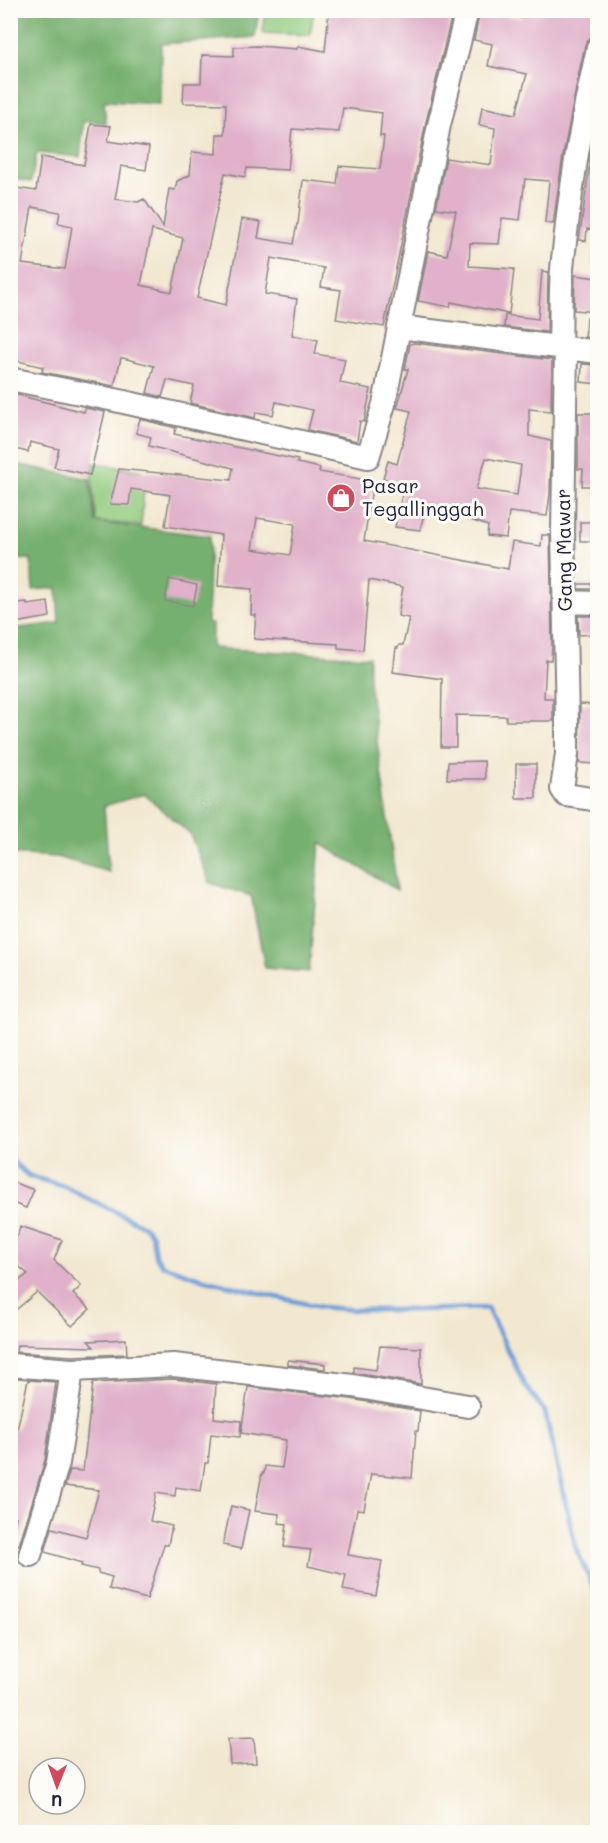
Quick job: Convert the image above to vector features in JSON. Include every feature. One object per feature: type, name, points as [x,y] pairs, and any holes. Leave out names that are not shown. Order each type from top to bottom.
[{"type":"street","points":[[10,379],[115,400],[368,457],[384,404],[439,125],[467,10]]},
{"type":"street","name":"Gang Mawar","points":[[597,48],[583,118],[562,271],[567,754],[564,793],[597,800]]},
{"type":"street","points":[[399,327],[597,352]]},
{"type":"street","points":[[565,602],[597,603]]},
{"type":"street","points":[[10,1365],[72,1370],[174,1365],[353,1386],[468,1406]]},
{"type":"street","points":[[30,1556],[58,1463],[72,1370]]},
{"type":"green space","points":[[10,11],[259,11],[255,37],[161,44],[160,104],[104,101],[106,123],[84,121],[80,157],[37,153],[31,182],[11,178]]},
{"type":"green space","points":[[265,11],[314,11],[310,35],[263,33]]},
{"type":"green space","points":[[11,463],[90,479],[95,522],[210,536],[207,623],[212,624],[212,648],[369,657],[369,681],[397,890],[320,843],[309,972],[265,968],[251,896],[210,883],[190,834],[144,794],[104,806],[109,872],[57,857],[11,854],[11,629],[59,623],[57,588],[33,590],[31,559],[11,560]]},
{"type":"green space","points":[[94,463],[141,471],[145,477],[141,525],[96,522],[92,478]]},
{"type":"building","points":[[329,10],[453,10],[426,122],[384,327],[336,319],[341,290],[321,287],[324,268],[271,258],[265,294],[297,299],[292,335],[318,340],[315,354],[345,359],[340,383],[371,389],[364,422],[360,421],[357,441],[308,430],[313,410],[276,402],[273,415],[256,412],[255,418],[190,403],[194,386],[167,380],[162,397],[147,393],[154,366],[123,358],[121,358],[114,386],[42,372],[43,367],[10,359],[10,187],[36,191],[41,157],[84,165],[91,124],[111,126],[108,141],[149,147],[146,170],[121,166],[115,199],[138,202],[144,199],[163,227],[169,189],[175,190],[177,181],[190,175],[192,152],[216,154],[217,134],[225,134],[226,104],[183,103],[184,83],[201,83],[202,55],[234,56],[234,47],[257,46],[297,49],[298,46],[325,51]],"holes":[[[343,108],[382,113],[380,136],[384,136],[380,169],[339,166],[337,184],[303,180],[298,224],[293,244],[258,238],[261,222],[242,219],[226,305],[197,298],[225,173],[245,177],[247,168],[288,170],[292,129],[339,132]],[[32,207],[60,212],[58,223],[72,226],[65,269],[22,264]],[[152,230],[183,238],[172,292],[141,285]]]},
{"type":"building","points":[[522,10],[597,10],[597,35],[589,38],[585,45],[563,156],[553,224],[545,223],[549,181],[525,179],[520,220],[502,218],[499,244],[470,243],[469,266],[514,269],[509,314],[451,302],[450,307],[418,301],[428,251],[447,255],[456,211],[436,208],[446,158],[491,165],[495,128],[479,125],[482,107],[516,114],[527,74],[488,66],[492,44],[474,40],[480,11],[521,18]]},
{"type":"building","points":[[597,116],[597,230],[587,229],[586,241],[579,240]]},
{"type":"building","points":[[542,271],[548,272],[547,332],[504,327],[505,315],[538,319]]},
{"type":"building","points":[[575,275],[597,278],[597,312],[574,310]]},
{"type":"building","points":[[587,318],[597,318],[597,338],[585,337]]},
{"type":"building","points":[[410,344],[552,360],[551,411],[529,409],[529,436],[551,441],[550,494],[547,516],[509,512],[506,538],[487,536],[488,526],[428,505],[420,530],[395,527],[404,485],[383,478],[388,461],[397,464],[411,411],[397,408],[408,369],[405,369]],"holes":[[[486,458],[521,465],[517,495],[476,489]]]},
{"type":"building","points":[[582,364],[597,365],[597,384],[581,382]]},
{"type":"building","points":[[10,393],[84,412],[85,408],[105,412],[90,475],[54,467],[59,449],[30,442],[28,452],[10,448]]},
{"type":"building","points":[[578,413],[597,413],[597,486],[582,486],[583,469],[578,469]]},
{"type":"building","points":[[140,419],[176,428],[174,434],[298,460],[297,463],[320,468],[319,472],[373,481],[364,541],[508,569],[512,542],[541,546],[542,535],[550,535],[552,646],[551,660],[546,660],[544,698],[553,698],[553,721],[506,721],[506,716],[456,715],[456,747],[441,747],[442,679],[393,672],[396,648],[403,645],[409,618],[398,616],[403,587],[369,580],[363,650],[338,648],[338,644],[254,639],[256,615],[251,615],[252,589],[218,586],[221,535],[165,526],[170,495],[131,489],[129,505],[110,504],[119,469],[231,480],[233,468],[149,446],[151,437],[136,433]],"holes":[[[257,518],[295,524],[290,555],[252,549]]]},
{"type":"building","points":[[580,522],[597,522],[597,541],[580,541]]},
{"type":"building","points":[[169,579],[197,585],[193,606],[165,601]]},
{"type":"building","points":[[578,584],[597,584],[597,589],[578,589]]},
{"type":"building","points":[[27,602],[27,605],[48,602],[50,617],[10,624],[10,604]]},
{"type":"building","points":[[578,616],[597,616],[597,634],[579,635]]},
{"type":"building","points":[[580,704],[597,705],[597,764],[579,763]]},
{"type":"building","points":[[484,761],[485,779],[447,779],[448,762]]},
{"type":"building","points":[[516,764],[536,764],[536,798],[516,798]]},
{"type":"building","points":[[10,1181],[34,1190],[26,1208],[10,1202]]},
{"type":"building","points":[[20,1226],[62,1240],[54,1260],[81,1286],[73,1294],[90,1309],[72,1326],[37,1292],[10,1315],[10,1287],[28,1274],[10,1259],[10,1244],[18,1235]]},
{"type":"building","points":[[126,1339],[127,1354],[72,1356],[16,1352],[17,1345],[94,1347],[88,1341]]},
{"type":"building","points":[[380,1346],[421,1348],[421,1384],[354,1373],[354,1367],[376,1370]]},
{"type":"building","points":[[288,1360],[325,1364],[325,1369],[288,1365]]},
{"type":"building","points":[[174,1379],[216,1384],[214,1418],[241,1421],[240,1437],[211,1434],[208,1463],[205,1463],[201,1491],[176,1487],[175,1496],[156,1493],[150,1521],[172,1526],[168,1545],[164,1545],[147,1599],[109,1589],[112,1577],[98,1573],[98,1570],[81,1566],[82,1563],[45,1552],[52,1528],[86,1537],[99,1490],[65,1486],[70,1470],[83,1471],[93,1383]]},
{"type":"building","points":[[28,1380],[56,1382],[45,1460],[19,1545],[10,1543],[16,1517],[10,1515],[10,1428],[17,1430]]},
{"type":"building","points":[[248,1387],[351,1399],[420,1411],[412,1478],[371,1474],[364,1510],[357,1509],[348,1555],[382,1561],[376,1596],[343,1590],[346,1575],[308,1566],[311,1550],[284,1547],[287,1524],[279,1523],[279,1514],[255,1511],[265,1466],[282,1468],[286,1440],[241,1433]]},
{"type":"building","points":[[231,1506],[249,1510],[241,1549],[223,1545]]},
{"type":"building","points":[[254,1738],[256,1763],[230,1764],[228,1739]]},
{"type":"waterway","points":[[10,1150],[13,1162],[29,1176],[63,1186],[144,1226],[152,1235],[155,1255],[162,1265],[203,1279],[321,1307],[357,1310],[487,1308],[525,1385],[545,1412],[576,1549],[598,1597]]},
{"type":"place","name":"Pasar Tegallinggah","points":[[341,498]]}]
